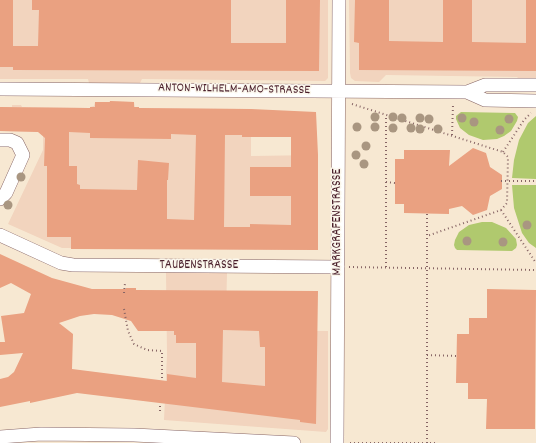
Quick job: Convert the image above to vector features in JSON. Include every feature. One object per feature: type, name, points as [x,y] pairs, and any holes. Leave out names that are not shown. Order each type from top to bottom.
[{"type":"street","name":"MARKGRAFENSTRASSE","points":[[337,443],[343,267],[339,92],[339,0]]},
{"type":"street","name":"ANTON-WILHELM-AMO-STRASSE","points":[[0,88],[467,92],[485,85],[536,85]]},
{"type":"street","name":"ANTON-WILHELM-AMO-STRASSE","points":[[467,92],[485,100],[535,105]]},
{"type":"street","points":[[0,140],[10,140],[17,143],[23,155],[6,193],[0,199]]},
{"type":"street","name":"TAUBENSTRASSE","points":[[0,235],[61,263],[73,265],[343,267]]},
{"type":"street","points":[[0,437],[42,434],[134,435],[294,443]]},
{"type":"path","points":[[452,136],[453,92]]},
{"type":"path","points":[[350,104],[386,114],[502,152],[508,157],[507,203],[501,210],[427,236]]},
{"type":"path","points":[[502,152],[535,105]]},
{"type":"path","points":[[386,114],[386,268]]},
{"type":"path","points":[[501,181],[536,181]]},
{"type":"path","points":[[386,182],[395,183]]},
{"type":"path","points":[[501,210],[536,263]]},
{"type":"path","points":[[426,443],[427,213]]},
{"type":"path","points":[[343,267],[536,270]]},
{"type":"path","points":[[124,293],[125,282]]},
{"type":"path","points":[[124,309],[128,331],[134,344],[147,350],[162,351],[162,380]]},
{"type":"path","points":[[427,355],[456,356]]},
{"type":"path","points":[[160,403],[160,411]]},
{"type":"path","points":[[347,443],[435,443]]},
{"type":"shaded area","points":[[0,0],[328,0],[328,78],[325,81],[142,79],[140,83],[89,83],[88,79],[0,79]]},
{"type":"shaded area","points":[[349,0],[536,0],[536,80],[520,80],[517,77],[386,75],[379,82],[355,81],[351,78],[350,73]]},
{"type":"shaded area","points":[[95,102],[134,102],[135,107],[139,108],[251,109],[251,156],[318,155],[318,250],[62,248],[8,224],[43,150],[43,132],[0,131],[0,107],[21,105],[22,107],[90,108],[94,106]]},
{"type":"shaded area","points":[[166,272],[227,273],[226,314],[223,330],[328,331],[328,429],[326,432],[164,420],[167,355]]},
{"type":"green space","points":[[461,112],[515,113],[518,117],[511,131],[504,136],[497,139],[483,140],[469,135],[460,128],[456,116]]},
{"type":"green space","points":[[536,116],[536,179],[512,178],[514,160],[519,140],[528,123]]},
{"type":"green space","points":[[512,185],[536,185],[536,248],[529,243],[522,233],[514,208]]},
{"type":"green space","points":[[482,222],[492,222],[506,228],[516,239],[516,248],[512,251],[457,250],[454,245],[459,232],[469,225]]},
{"type":"building","points":[[0,0],[13,0],[13,46],[38,46],[39,10],[32,10],[32,0],[231,0],[231,43],[286,43],[286,0],[320,0],[319,71],[13,70],[13,67],[0,67]]},
{"type":"building","points":[[355,0],[389,0],[389,41],[443,42],[443,0],[472,0],[472,42],[526,43],[526,0],[536,0],[536,71],[359,70],[359,43],[354,42]]},
{"type":"building","points":[[95,102],[134,102],[134,107],[139,108],[251,109],[316,112],[318,155],[318,250],[71,249],[71,237],[47,237],[47,166],[44,166],[45,138],[38,132],[0,131],[0,107],[90,108],[95,107]],"holes":[[[69,132],[90,133],[90,138],[171,139],[171,134],[196,135],[194,220],[167,219],[167,180],[169,163],[138,160],[137,190],[80,189],[80,185],[77,184],[77,166],[69,166]],[[225,135],[242,135],[242,137],[291,137],[291,167],[250,167],[250,196],[291,196],[291,225],[250,224],[250,227],[224,227]]]},
{"type":"building","points":[[473,148],[486,153],[490,167],[502,175],[502,189],[490,196],[487,210],[473,215],[462,206],[449,209],[449,214],[404,213],[404,204],[395,204],[395,159],[404,159],[404,150],[450,150],[449,166]]},
{"type":"building","points":[[0,254],[52,278],[92,289],[136,288],[136,290],[318,291],[316,424],[300,422],[300,420],[77,393],[30,403],[30,401],[0,407],[0,379],[8,377],[14,372],[23,353],[0,355],[0,342],[5,342],[1,316],[24,313],[31,294],[11,283],[0,288]],"holes":[[[94,314],[112,315],[131,321],[138,331],[174,331],[174,335],[176,335],[176,343],[196,343],[196,378],[167,374],[167,381],[72,369],[73,334],[59,323],[80,316]],[[223,330],[259,331],[260,347],[265,347],[265,386],[222,382]]]},
{"type":"building","points":[[487,289],[536,290],[535,429],[486,429],[487,399],[468,399],[468,383],[456,383],[457,334],[469,334],[469,318],[487,318]]}]
